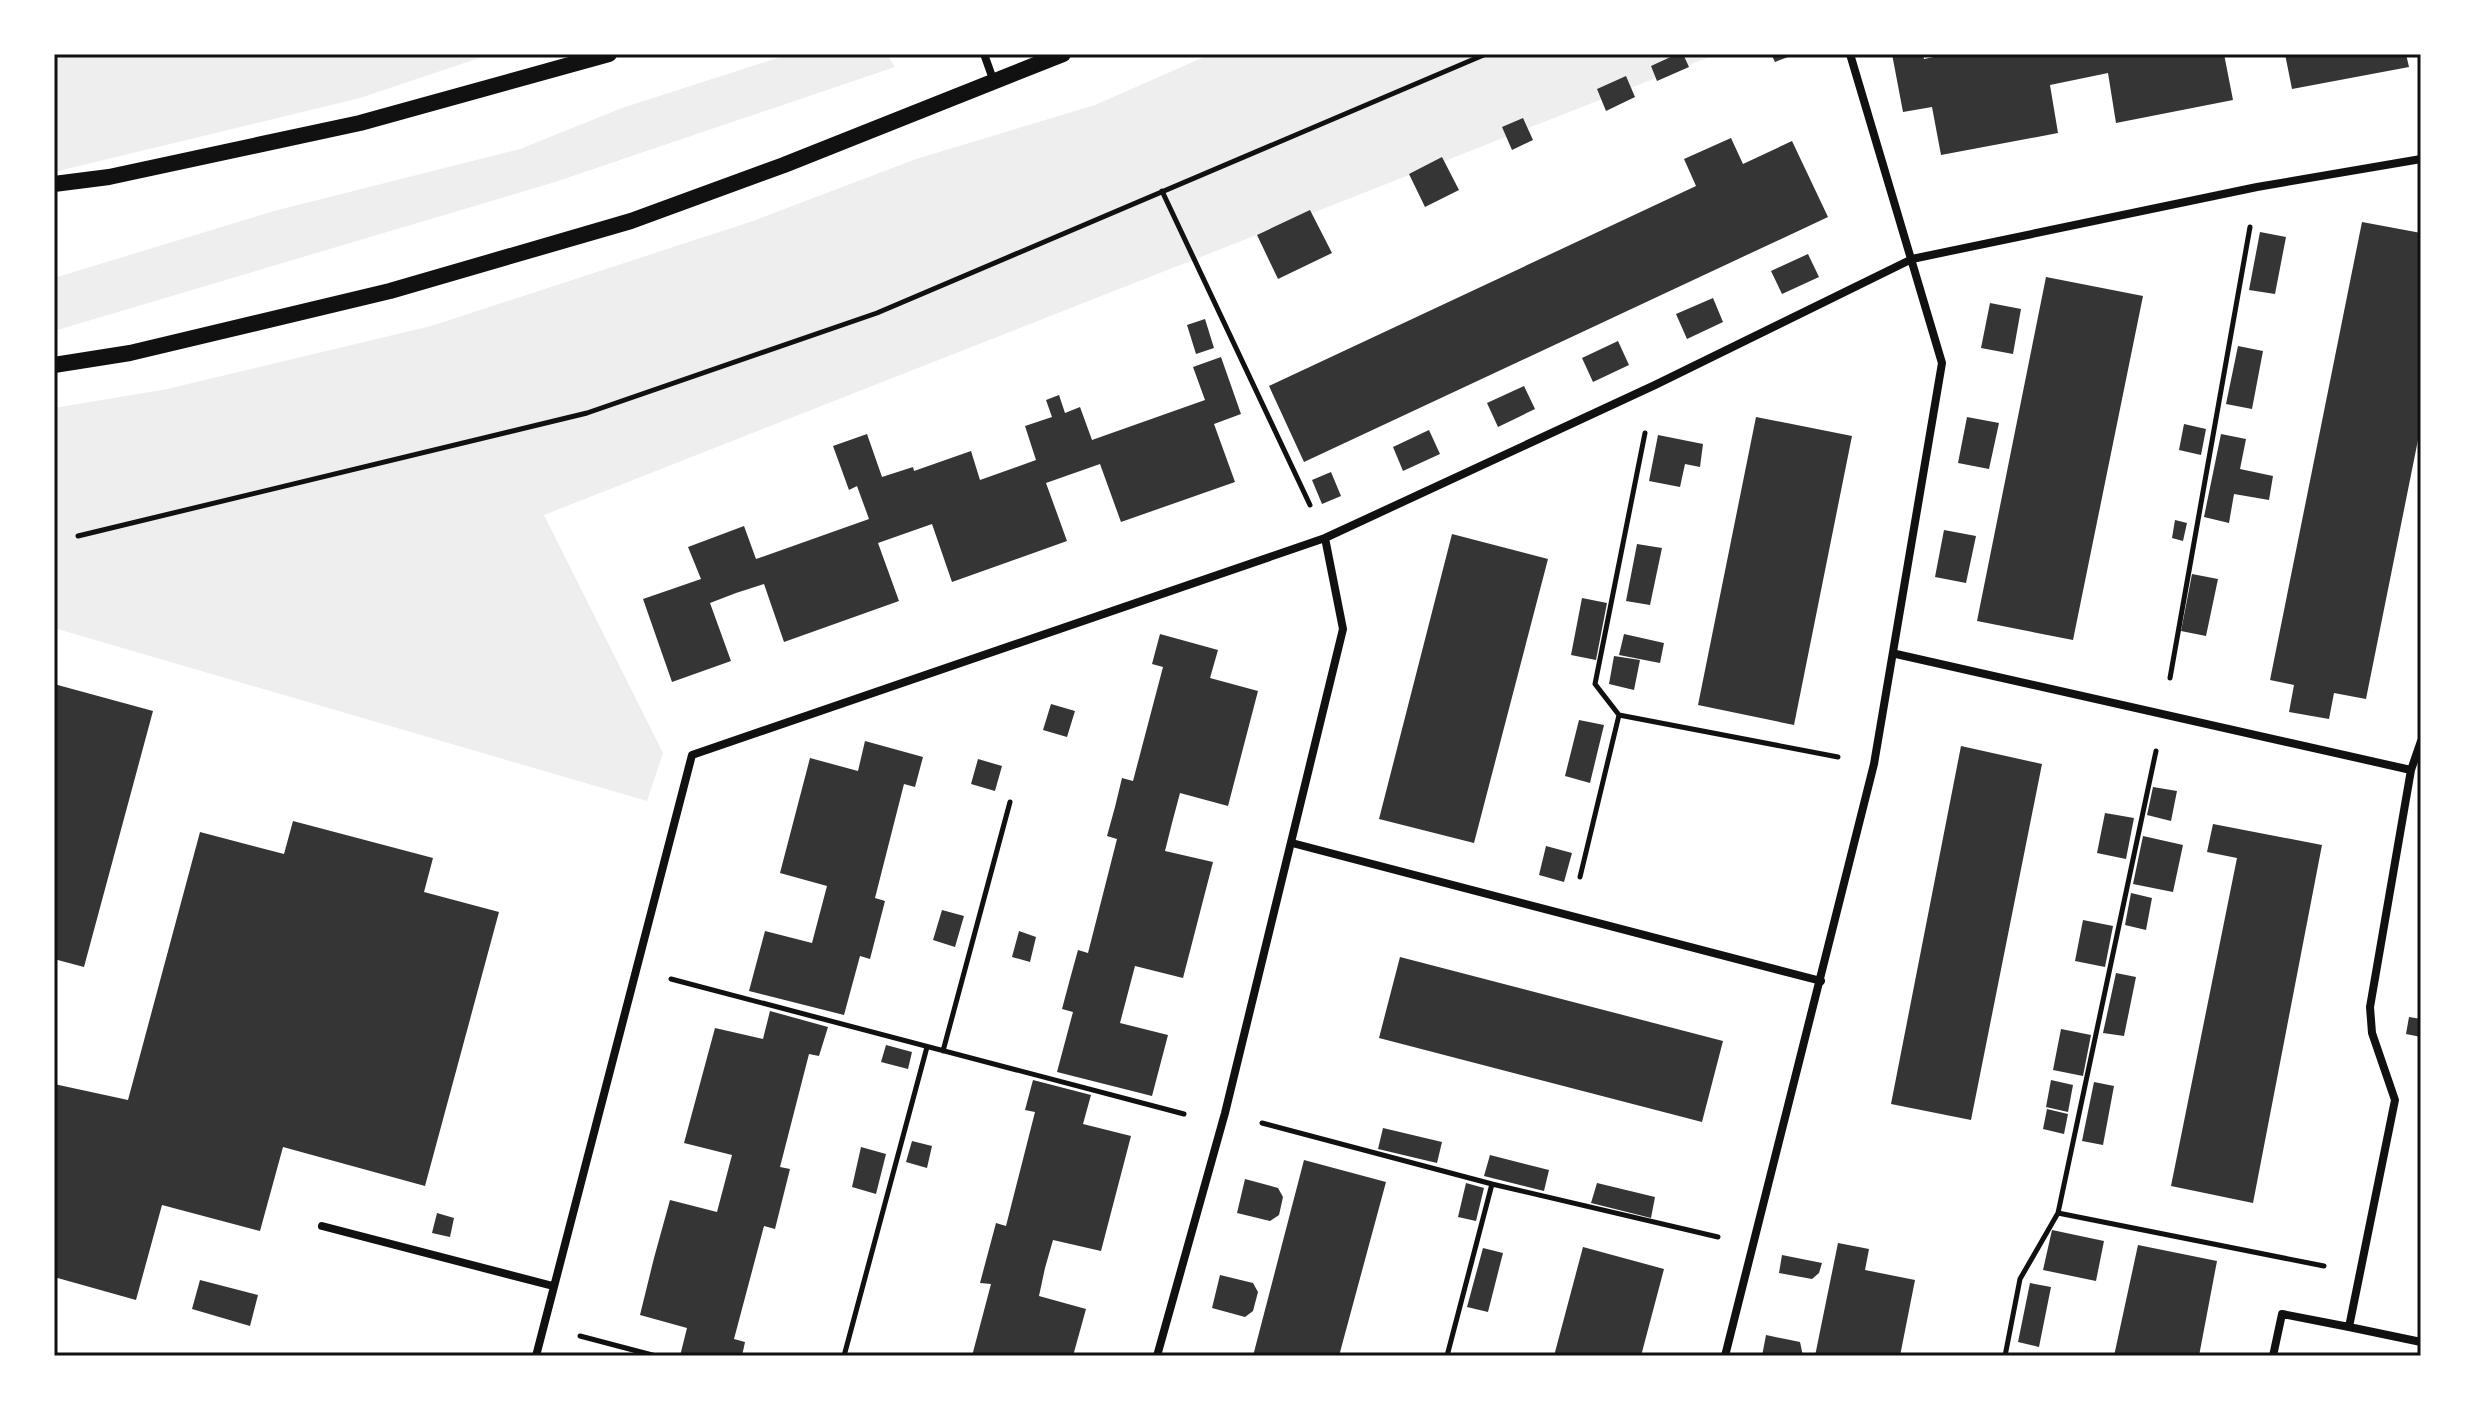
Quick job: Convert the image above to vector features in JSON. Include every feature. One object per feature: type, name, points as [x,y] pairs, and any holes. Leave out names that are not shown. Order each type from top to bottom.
[{"type":"main road","points":[[54,184],[109,177],[360,123],[609,54]]},
{"type":"main road","points":[[54,365],[130,353],[390,291],[631,221],[1063,54]]},
{"type":"street","points":[[984,54],[994,82]]},
{"type":"street","points":[[1725,1356],[1750,1245],[1821,981],[1874,764],[1896,654],[1942,363],[1850,54]]},
{"type":"street","points":[[536,1356],[692,755],[1325,538],[1655,385],[1912,259],[2257,187],[2421,159]]},
{"type":"street","points":[[1157,1356],[1225,1113],[1343,629],[1325,538]]},
{"type":"street","points":[[1896,654],[2411,770]]},
{"type":"street","points":[[2349,1327],[2395,1100],[2372,1033],[2370,1007],[2411,770],[2421,741]]},
{"type":"street","points":[[1292,843],[1821,981]]},
{"type":"street","points":[[322,1226],[553,1286]]},
{"type":"street","points":[[2273,1356],[2282,1314],[2421,1342]]},
{"type":"path","points":[[78,536],[587,413],[877,313],[1486,54]]},
{"type":"path","points":[[2005,1356],[2020,1279],[2058,1213],[2164,715],[2257,187]]},
{"type":"path","points":[[1162,191],[1325,538]]},
{"type":"path","points":[[1655,385],[1595,684],[1619,715],[1874,764]]},
{"type":"path","points":[[1570,916],[1619,715]]},
{"type":"path","points":[[943,1051],[1010,802]]},
{"type":"path","points":[[636,970],[1222,1124]]},
{"type":"path","points":[[844,1356],[927,1047]]},
{"type":"path","points":[[1225,1113],[1492,1184],[1750,1245]]},
{"type":"path","points":[[1447,1356],[1492,1184]]},
{"type":"path","points":[[2058,1213],[2360,1272]]},
{"type":"path","points":[[543,1326],[656,1356]]},
{"type":"shaded area","points":[[54,54],[491,54],[360,98],[54,172]]},
{"type":"shaded area","points":[[790,54],[887,54],[895,67],[555,182],[54,331],[54,278],[274,211],[520,149],[622,108]]},
{"type":"shaded area","points":[[1211,54],[1717,54],[544,515],[663,753],[647,801],[54,628],[54,408],[167,389],[431,326],[753,221],[916,159],[1095,105]]},
{"type":"building","points":[[1683,54],[1689,67],[1657,81],[1651,66]]},
{"type":"building","points":[[1771,54],[1796,54],[1775,62]]},
{"type":"building","points":[[1892,54],[1923,54],[1924,59],[1948,54],[2224,54],[2233,100],[2116,123],[2108,73],[2050,85],[2058,133],[1941,155],[1932,107],[1903,112]]},
{"type":"building","points":[[2285,54],[2406,54],[2409,67],[2292,89]]},
{"type":"building","points":[[1626,76],[1635,97],[1606,111],[1597,89]]},
{"type":"building","points":[[1523,118],[1533,140],[1512,150],[1502,127]]},
{"type":"building","points":[[1731,138],[1743,164],[1792,141],[1828,217],[1304,462],[1269,386],[1696,186],[1684,159]]},
{"type":"building","points":[[1442,157],[1459,190],[1425,207],[1409,174]]},
{"type":"building","points":[[1310,210],[1332,253],[1278,279],[1257,235]]},
{"type":"building","points":[[2362,222],[2421,233],[2421,425],[2366,699],[2334,693],[2329,719],[2289,712],[2294,685],[2270,680]]},
{"type":"building","points":[[2260,232],[2286,237],[2275,294],[2249,290]]},
{"type":"building","points":[[1808,254],[1819,277],[1782,294],[1771,271]]},
{"type":"building","points":[[2046,277],[2143,296],[2073,640],[1977,621]]},
{"type":"building","points":[[1713,298],[1723,322],[1687,339],[1676,314]]},
{"type":"building","points":[[1990,303],[2021,309],[2013,354],[1981,348]]},
{"type":"building","points":[[1205,319],[1214,348],[1196,354],[1187,325]]},
{"type":"building","points":[[1618,341],[1629,365],[1593,382],[1582,358]]},
{"type":"building","points":[[2238,346],[2263,351],[2252,409],[2226,404]]},
{"type":"building","points":[[1221,357],[1241,414],[1214,424],[1235,482],[1121,522],[1100,464],[1046,483],[1067,541],[952,582],[932,524],[878,543],[899,601],[784,642],[764,584],[736,593],[710,603],[731,661],[672,682],[643,599],[701,579],[688,547],[744,526],[756,559],[869,519],[857,486],[849,490],[833,446],[867,434],[882,477],[913,467],[914,471],[971,451],[980,480],[1036,460],[1025,426],[1052,417],[1046,400],[1059,395],[1065,413],[1080,407],[1092,440],[1205,400],[1193,367]]},
{"type":"building","points":[[1524,386],[1535,409],[1498,427],[1487,403]]},
{"type":"building","points":[[1756,417],[1852,436],[1794,725],[1698,705]]},
{"type":"building","points":[[1967,417],[1999,423],[1989,469],[1958,463]]},
{"type":"building","points":[[2184,424],[2206,429],[2201,455],[2179,450]]},
{"type":"building","points":[[1429,430],[1440,454],[1403,471],[1393,447]]},
{"type":"building","points":[[2221,434],[2246,439],[2240,469],[2273,476],[2269,500],[2234,494],[2229,523],[2204,517]]},
{"type":"building","points":[[1658,435],[1703,444],[1700,467],[1685,464],[1680,487],[1649,481]]},
{"type":"building","points":[[1331,472],[1341,496],[1322,504],[1312,480]]},
{"type":"building","points":[[2175,520],[2187,523],[2183,541],[2172,538]]},
{"type":"building","points":[[1944,530],[1976,536],[1966,583],[1935,577]]},
{"type":"building","points":[[1452,534],[1548,559],[1474,843],[1379,819]]},
{"type":"building","points":[[1637,544],[1662,548],[1650,605],[1626,601]]},
{"type":"building","points":[[2192,574],[2218,579],[2206,636],[2181,631]]},
{"type":"building","points":[[1582,598],[1607,603],[1596,660],[1571,655]]},
{"type":"building","points":[[1160,634],[1218,650],[1210,678],[1258,691],[1228,806],[1180,793],[1172,823],[1165,851],[1213,862],[1183,978],[1135,966],[1120,1023],[1168,1035],[1152,1096],[1057,1072],[1073,1012],[1062,1009],[1078,950],[1088,953],[1117,839],[1107,836],[1122,778],[1133,781],[1163,667],[1152,664]]},
{"type":"building","points":[[1624,634],[1664,643],[1660,663],[1619,655]]},
{"type":"building","points":[[1614,656],[1640,660],[1634,690],[1609,684]]},
{"type":"building","points":[[54,684],[153,711],[84,967],[54,959]]},
{"type":"building","points":[[1051,704],[1075,711],[1067,737],[1043,730]]},
{"type":"building","points":[[1579,720],[1604,725],[1590,783],[1565,776]]},
{"type":"building","points":[[865,741],[923,757],[915,787],[904,784],[875,898],[885,901],[870,959],[860,956],[844,1015],[749,991],[765,931],[812,943],[827,886],[780,873],[810,758],[858,771]]},
{"type":"building","points":[[1961,746],[2042,764],[1971,1120],[1891,1104]]},
{"type":"building","points":[[978,759],[1002,766],[995,791],[971,784]]},
{"type":"building","points":[[2153,787],[2177,791],[2171,821],[2147,815]]},
{"type":"building","points":[[2105,813],[2134,818],[2126,859],[2097,853]]},
{"type":"building","points":[[293,821],[433,858],[424,892],[499,912],[425,1186],[283,1147],[260,1231],[162,1205],[136,1300],[54,1277],[54,1084],[128,1100],[200,832],[284,854]]},
{"type":"building","points":[[2213,824],[2322,845],[2253,1203],[2171,1186],[2237,858],[2207,852]]},
{"type":"building","points":[[2143,836],[2183,845],[2173,892],[2133,884]]},
{"type":"building","points":[[1546,846],[1572,853],[1564,882],[1539,875]]},
{"type":"building","points":[[2131,893],[2152,898],[2146,930],[2125,925]]},
{"type":"building","points":[[942,910],[964,916],[955,947],[933,940]]},
{"type":"building","points":[[2083,920],[2113,926],[2105,967],[2075,961]]},
{"type":"building","points":[[1019,931],[1036,937],[1030,962],[1012,957]]},
{"type":"building","points":[[1400,957],[1723,1041],[1702,1122],[1379,1038]]},
{"type":"building","points":[[2116,973],[2136,977],[2124,1036],[2103,1033]]},
{"type":"building","points":[[770,1011],[828,1027],[819,1056],[809,1054],[780,1167],[790,1169],[775,1229],[764,1226],[734,1339],[745,1342],[742,1356],[680,1356],[687,1328],[640,1315],[654,1258],[670,1200],[717,1212],[732,1155],[684,1143],[715,1028],[763,1039]]},
{"type":"building","points":[[2409,1017],[2421,1019],[2421,1037],[2406,1034]]},
{"type":"building","points":[[2061,1029],[2091,1035],[2083,1076],[2053,1070]]},
{"type":"building","points":[[886,1045],[912,1052],[908,1069],[881,1062]]},
{"type":"building","points":[[1033,1080],[1091,1095],[1083,1124],[1131,1136],[1101,1251],[1053,1240],[1045,1268],[1039,1296],[1086,1309],[1073,1356],[972,1356],[991,1284],[980,1283],[996,1223],[1006,1226],[1035,1112],[1025,1110]]},
{"type":"building","points":[[2051,1080],[2073,1085],[2068,1112],[2046,1107]]},
{"type":"building","points":[[2094,1082],[2114,1086],[2103,1145],[2082,1141]]},
{"type":"building","points":[[2047,1109],[2068,1114],[2064,1134],[2043,1129]]},
{"type":"building","points":[[1383,1128],[1442,1142],[1437,1163],[1378,1149]]},
{"type":"building","points":[[912,1141],[932,1146],[927,1168],[906,1162]]},
{"type":"building","points":[[861,1147],[886,1154],[876,1194],[852,1187]]},
{"type":"building","points":[[1490,1155],[1549,1170],[1544,1191],[1484,1176]]},
{"type":"building","points":[[1304,1160],[1386,1182],[1339,1356],[1253,1356]]},
{"type":"building","points":[[1245,1179],[1278,1188],[1283,1197],[1279,1215],[1270,1221],[1237,1213]]},
{"type":"building","points":[[1466,1183],[1484,1188],[1476,1221],[1458,1217]]},
{"type":"building","points":[[1597,1183],[1655,1197],[1651,1218],[1591,1203]]},
{"type":"building","points":[[437,1213],[454,1218],[450,1237],[432,1233]]},
{"type":"building","points":[[2052,1230],[2104,1241],[2096,1281],[2043,1270]]},
{"type":"building","points":[[1838,1243],[1869,1249],[1865,1270],[1915,1280],[1900,1356],[1815,1356]]},
{"type":"building","points":[[2138,1245],[2217,1261],[2199,1356],[2114,1356]]},
{"type":"building","points":[[1583,1247],[1664,1269],[1641,1356],[1554,1356]]},
{"type":"building","points":[[1483,1248],[1503,1253],[1488,1312],[1467,1307]]},
{"type":"building","points":[[1782,1255],[1822,1263],[1819,1273],[1812,1279],[1779,1273]]},
{"type":"building","points":[[1220,1275],[1253,1283],[1258,1292],[1253,1311],[1245,1317],[1212,1308]]},
{"type":"building","points":[[200,1280],[258,1295],[250,1326],[192,1309]]},
{"type":"building","points":[[2030,1283],[2051,1287],[2039,1347],[2018,1342]]},
{"type":"building","points":[[1766,1335],[1800,1342],[1803,1356],[1762,1356]]}]
